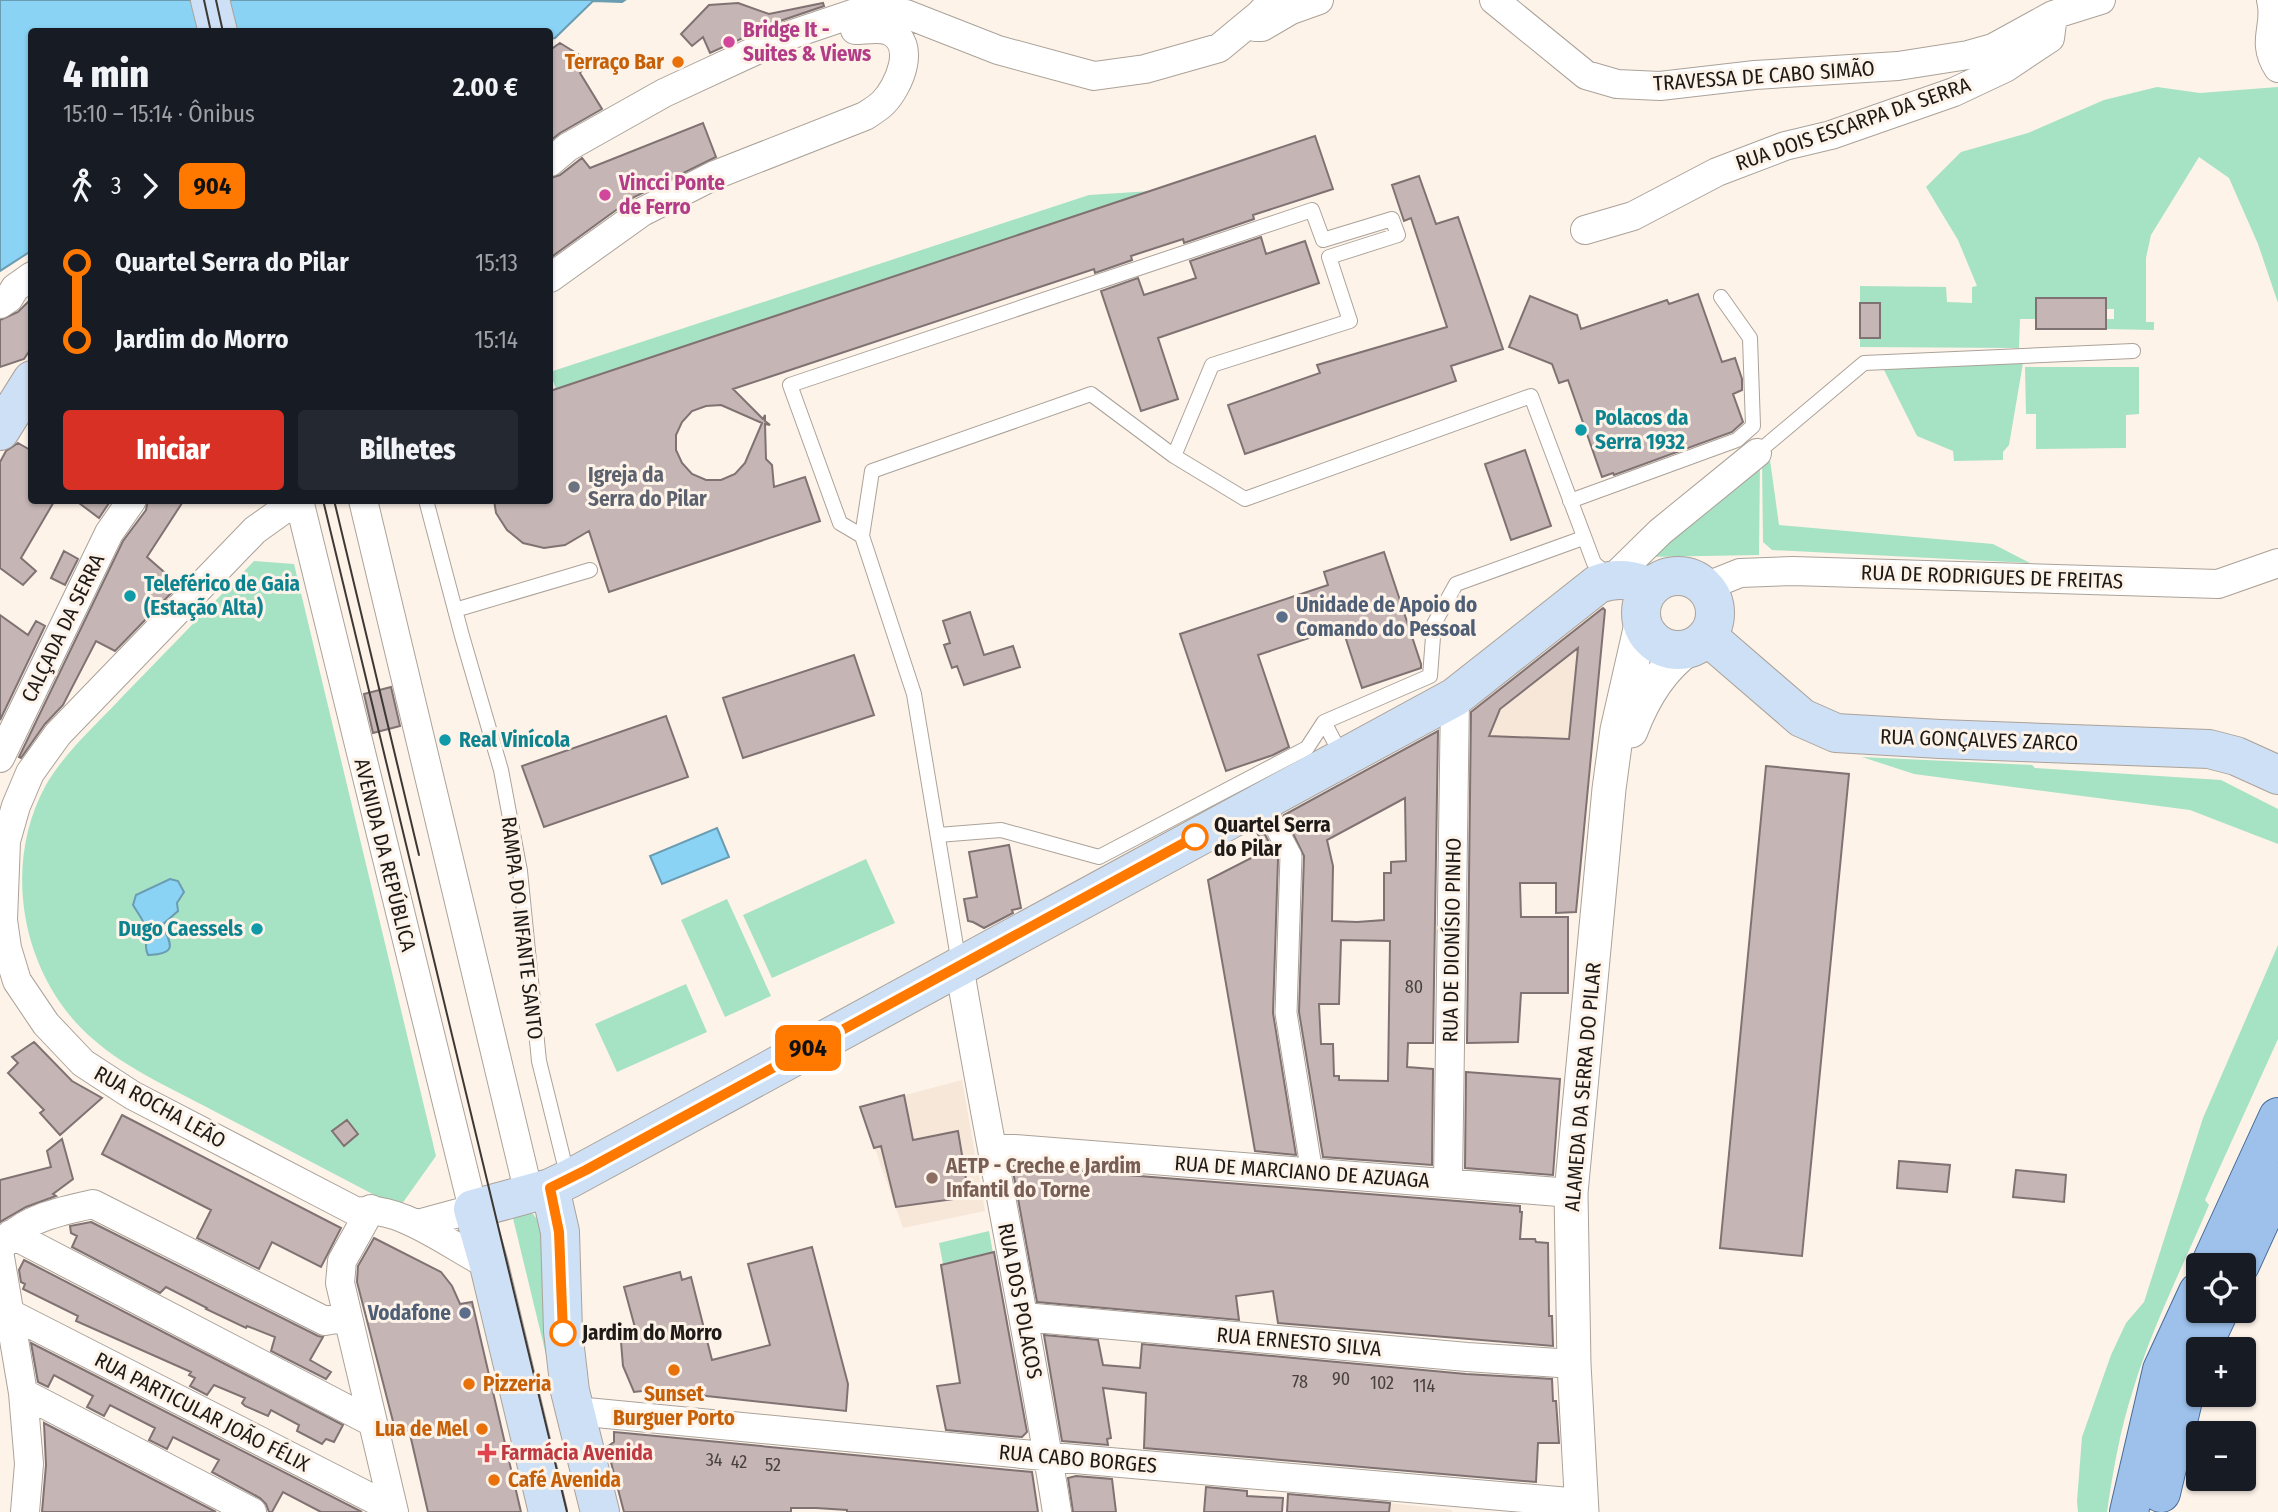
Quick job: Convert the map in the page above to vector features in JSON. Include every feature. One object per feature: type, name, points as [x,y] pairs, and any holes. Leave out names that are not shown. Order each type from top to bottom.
[{"type":"main road","points":[[210,0],[217,28]]},
{"type":"main road","points":[[0,430],[28,386]]},
{"type":"main road","points":[[473,1209],[549,1187],[1455,697],[1598,584],[1612,579],[1633,580],[1646,603],[1646,632],[1665,648],[1678,650],[1699,642],[1713,627],[1715,606],[1712,595],[1695,579],[1672,576],[1661,580],[1646,603]]},
{"type":"main road","name":"RUA GONÇALVES ZARCO","points":[[1699,642],[1732,659],[1802,718],[1836,733],[2209,749],[2236,756],[2278,775]]},
{"type":"main road","points":[[2216,1253],[2278,1117]]},
{"type":"main road","points":[[2245,1253],[2278,1182]]},
{"type":"main road","points":[[549,1187],[559,1232],[563,1331],[570,1391],[600,1512]]},
{"type":"main road","name":"AVENIDA DA REPÚBLICA","points":[[473,1209],[548,1512]]},
{"type":"main road","points":[[2129,1512],[2186,1367]]},
{"type":"main road","points":[[2156,1512],[2186,1369]]},
{"type":"main road","points":[[522,1404],[576,1411]]},
{"type":"street","points":[[197,0],[203,28]]},
{"type":"street","points":[[225,0],[231,28]]},
{"type":"street","points":[[553,160],[568,147],[664,93],[787,36],[855,13],[906,14],[998,50],[1094,76],[1145,69],[1219,48],[1273,0]]},
{"type":"street","points":[[1246,26],[1262,27],[1291,10],[1319,0]]},
{"type":"street","name":"TRAVESSA DE CABO SIMÃO","points":[[1494,0],[1586,75],[1616,84],[1660,86],[1755,75],[1898,66],[1968,55],[1993,48],[2053,15]]},
{"type":"street","points":[[2053,15],[2101,0]]},
{"type":"street","points":[[2271,0],[2275,11],[2269,41],[2272,58],[2278,68]]},
{"type":"street","name":"RUA DOIS ESCARPA DA SERRA","points":[[1585,230],[1633,216],[1717,172],[1785,146],[1831,135],[1954,92],[2005,68],[2050,38],[2053,15]]},
{"type":"street","points":[[553,276],[642,212],[715,175],[865,116],[883,103],[901,74],[905,53],[898,38],[887,30],[821,26]]},
{"type":"street","points":[[1612,579],[1660,532],[1757,453]]},
{"type":"street","name":"CALÇADA DA SERRA","points":[[0,758],[109,533],[129,504]]},
{"type":"street","name":"RUA ROCHA LEÃO","points":[[292,504],[255,530],[58,734],[30,773],[16,806],[6,841],[1,919],[7,948],[17,981],[46,1024],[83,1063],[132,1095],[357,1212],[370,1209],[418,1224],[489,1265]]},
{"type":"street","name":"AVENIDA DA REPÚBLICA","points":[[299,504],[473,1209]]},
{"type":"street","points":[[364,504],[549,1187]]},
{"type":"street","name":"RUA DE RODRIGUES DE FREITAS","points":[[1705,587],[1740,573],[1793,571],[2218,584],[2278,563]]},
{"type":"street","name":"ALAMEDA DA SERRA DO PILAR","points":[[1582,1507],[1574,1363],[1571,1193],[1609,789],[1617,730],[1646,603]]},
{"type":"street","name":"ALAMEDA DA SERRA DO PILAR","points":[[1609,789],[1635,720],[1654,685],[1672,662],[1699,642]]},
{"type":"street","name":"RUA DE DIONÍSIO PINHO","points":[[1448,1183],[1455,697]]},
{"type":"street","points":[[1262,801],[1291,856],[1286,1013],[1312,1173]]},
{"type":"street","name":"RUA DOS POLACOS","points":[[959,965],[1057,1512]]},
{"type":"street","name":"RUA DE MARCIANO DE AZUAGA","points":[[992,1149],[1571,1193]]},
{"type":"street","points":[[4,1247],[55,1212],[93,1205],[325,1321],[348,1317]]},
{"type":"street","name":"RUA PARTICULAR JOÃO FÉLIX","points":[[370,1209],[342,1261],[340,1283],[394,1510]]},
{"type":"street","points":[[418,1224],[473,1209]]},
{"type":"street","points":[[4,1247],[29,1464],[25,1512]]},
{"type":"street","points":[[4,1247],[372,1422]]},
{"type":"street","name":"RUA PARTICULAR JOÃO FÉLIX","points":[[11,1314],[394,1510]]},
{"type":"street","name":"RUA ERNESTO SILVA","points":[[1024,1317],[1467,1357],[1574,1363]]},
{"type":"street","points":[[23,1394],[252,1512]]},
{"type":"street","name":"RUA CABO BORGES","points":[[576,1411],[1582,1507]]},
{"type":"lane","points":[[862,536],[840,523],[790,385],[1312,210],[1323,240],[1392,219],[1398,235],[1329,257],[1350,321],[1212,365],[1174,456]]},
{"type":"lane","points":[[1570,500],[1737,440],[1753,426],[1750,338],[1721,297]]},
{"type":"lane","points":[[1757,453],[1864,363],[2133,351]]},
{"type":"lane","points":[[959,965],[914,694],[862,536],[872,471],[1091,394],[1174,456],[1245,499],[1531,396],[1594,563],[1612,579]]},
{"type":"lane","name":"RAMPA DO INFANTE SANTO","points":[[427,504],[501,770],[520,871],[539,1061],[558,1143],[549,1187]]},
{"type":"lane","points":[[937,835],[1001,830],[1099,857],[1307,748],[1324,722],[1430,676],[1434,624],[1456,584],[1583,538]]},
{"type":"lane","points":[[455,610],[590,570]]},
{"type":"lane","points":[[1324,722],[1343,758]]},
{"type":"shaded area","points":[[1596,603],[1605,610],[1580,883],[1469,883],[1470,708]]},
{"type":"shaded area","name":"AETP - Creche e Jardim Infantil do Torne","points":[[962,1080],[985,1211],[903,1228],[860,1107]]},
{"type":"shaded area","points":[[1390,1503],[1452,1510],[1452,1512],[1389,1512]]},
{"type":"green space","points":[[2157,87],[2200,93],[2278,87],[2278,303],[2258,244],[2229,178],[2199,157],[2151,235],[2146,258],[2146,322],[2154,322],[2154,330],[2106,329],[2106,319],[2114,319],[2114,309],[2106,309],[2106,298],[2036,319],[2020,319],[2019,348],[1860,347],[1860,286],[1946,287],[1947,302],[1972,303],[1972,287],[1977,286],[1958,240],[1926,187],[1961,152],[2028,133],[2104,100]]},
{"type":"green space","points":[[1151,191],[556,389],[553,371],[1089,195]]},
{"type":"green space","points":[[2023,363],[2009,445],[2003,452],[2003,460],[1954,461],[1953,451],[1917,436],[1882,366]]},
{"type":"green space","points":[[2025,367],[2139,367],[2139,414],[2126,415],[2126,448],[2036,449],[2036,414],[2026,414]]},
{"type":"green space","points":[[1760,459],[1759,555],[1647,557]]},
{"type":"green space","points":[[1762,459],[1770,460],[1779,525],[1993,544],[2030,563],[1772,550],[1763,542]]},
{"type":"green space","points":[[254,561],[294,564],[436,1156],[399,1208],[151,1078],[94,1040],[70,1015],[50,987],[35,955],[26,921],[22,886],[24,851],[32,817],[46,785],[81,739]]},
{"type":"green space","points":[[1862,757],[2032,765],[2035,768],[2221,780],[2278,809],[2278,844],[2190,810],[1914,774]]},
{"type":"green space","points":[[866,859],[895,923],[772,978],[743,915]]},
{"type":"green space","points":[[727,899],[771,996],[725,1017],[681,920]]},
{"type":"green space","points":[[2278,945],[2278,1039],[2205,1200],[2209,1205],[2186,1253],[2141,1366],[2121,1435],[2107,1512],[2078,1512],[2082,1437],[2111,1355],[2126,1323],[2144,1302],[2203,1118]]},
{"type":"green space","points":[[686,984],[707,1032],[617,1072],[595,1024]]},
{"type":"green space","points":[[522,1209],[533,1214],[544,1228],[556,1396],[511,1210]]},
{"type":"green space","points":[[989,1231],[993,1253],[943,1264],[939,1243]]},
{"type":"water","points":[[0,0],[625,0],[593,1],[553,38],[553,28],[28,28],[28,253],[0,271]]},
{"type":"water","points":[[717,828],[729,857],[662,884],[650,856]]},
{"type":"water","points":[[170,879],[178,881],[184,892],[177,903],[178,911],[162,925],[170,947],[164,953],[148,955],[146,929],[133,905],[136,895]]},
{"type":"building","points":[[738,3],[769,14],[823,3],[824,6],[780,21],[710,53],[703,37],[692,46],[681,34],[709,5]]},
{"type":"building","points":[[560,43],[589,61],[580,73],[602,109],[553,139],[553,48]]},
{"type":"building","name":"Vincci Ponte de Ferro","points":[[703,123],[716,157],[634,197],[553,256],[553,177],[582,158],[590,168]]},
{"type":"building","points":[[1315,136],[1333,189],[1253,215],[1254,219],[1184,243],[1183,239],[1131,256],[1132,260],[1095,273],[1094,269],[733,389],[763,419],[765,415],[765,421],[770,425],[765,424],[766,459],[772,465],[774,487],[805,477],[820,521],[609,592],[589,531],[565,545],[544,548],[523,543],[507,530],[496,513],[495,504],[553,504],[553,390]],"holes":[[[721,405],[762,423],[745,463],[735,474],[721,480],[706,480],[692,474],[682,463],[676,450],[676,435],[682,422],[692,411]]]},
{"type":"building","points":[[1419,176],[1436,224],[1458,217],[1503,349],[1451,366],[1456,381],[1245,454],[1228,405],[1320,373],[1317,365],[1447,327],[1411,218],[1404,221],[1392,185]]},
{"type":"building","points":[[1261,237],[1266,254],[1305,241],[1319,283],[1158,338],[1178,399],[1141,411],[1101,291],[1138,278],[1144,295],[1196,278],[1190,261]]},
{"type":"building","points":[[1698,294],[1722,362],[1735,358],[1742,379],[1742,390],[1733,394],[1743,422],[1732,432],[1602,477],[1568,380],[1559,383],[1552,364],[1509,347],[1530,296],[1577,315],[1581,329],[1667,300],[1669,304]]},
{"type":"building","points":[[2036,298],[2106,298],[2106,329],[2036,329]]},
{"type":"building","points":[[28,302],[28,353],[24,359],[0,367],[0,320],[18,312]]},
{"type":"building","points":[[1860,303],[1880,303],[1880,338],[1860,338]]},
{"type":"building","points":[[18,443],[28,449],[28,504],[53,504],[21,558],[36,571],[23,585],[0,568],[0,462],[6,451]]},
{"type":"building","points":[[1525,450],[1551,526],[1511,540],[1485,464]]},
{"type":"building","points":[[80,504],[108,504],[99,518]]},
{"type":"building","points":[[147,504],[181,504],[147,557],[179,585],[115,651],[96,641],[63,705],[45,724],[21,758],[19,757],[123,541],[146,510]]},
{"type":"building","points":[[64,551],[78,559],[65,585],[51,578]]},
{"type":"building","points":[[1384,552],[1421,668],[1362,688],[1342,627],[1258,655],[1289,747],[1226,771],[1180,634],[1328,585],[1324,572]]},
{"type":"building","points":[[1603,608],[1605,610],[1576,912],[1556,913],[1556,883],[1520,883],[1521,917],[1568,917],[1568,993],[1521,993],[1518,1042],[1467,1043],[1471,712]],"holes":[[[1578,648],[1569,739],[1489,736],[1500,709]]]},
{"type":"building","points":[[970,612],[984,655],[1013,646],[1020,667],[964,685],[957,666],[952,668],[944,645],[950,643],[943,621]]},
{"type":"building","points":[[0,615],[28,635],[36,621],[45,626],[0,720]]},
{"type":"building","points":[[854,655],[874,715],[743,758],[723,698]]},
{"type":"building","points":[[391,687],[400,726],[373,733],[364,694]]},
{"type":"building","points":[[666,716],[688,777],[544,827],[522,766]]},
{"type":"building","points":[[1438,731],[1433,1043],[1408,1043],[1407,1067],[1433,1069],[1432,1165],[1323,1157],[1299,1012],[1304,856],[1284,815]],"holes":[[[1405,798],[1406,861],[1391,862],[1391,873],[1384,873],[1384,920],[1332,921],[1333,866],[1327,840]],[[1341,940],[1390,941],[1388,1081],[1339,1080],[1339,1076],[1334,1076],[1333,1044],[1321,1044],[1319,1004],[1339,1004]]]},
{"type":"building","points":[[1766,766],[1849,774],[1802,1256],[1720,1248]]},
{"type":"building","points":[[1261,827],[1278,859],[1273,1013],[1296,1155],[1255,1151],[1208,880],[1265,851],[1256,830]]},
{"type":"building","points":[[1009,845],[1021,908],[1012,910],[1013,913],[984,928],[968,921],[964,899],[977,897],[969,852]]},
{"type":"building","points":[[34,1042],[72,1081],[102,1098],[60,1135],[40,1113],[44,1110],[8,1073],[18,1063],[12,1057]]},
{"type":"building","points":[[1466,1072],[1560,1079],[1553,1175],[1465,1168]]},
{"type":"building","points":[[904,1095],[913,1140],[958,1131],[969,1197],[896,1207],[881,1146],[874,1148],[860,1107]]},
{"type":"building","points":[[122,1115],[341,1228],[321,1267],[272,1242],[259,1269],[197,1238],[211,1210],[102,1154]]},
{"type":"building","points":[[347,1120],[358,1134],[344,1146],[332,1131]]},
{"type":"building","points":[[62,1139],[73,1179],[53,1194],[56,1196],[26,1207],[0,1222],[0,1180],[51,1167],[47,1151]]},
{"type":"building","points":[[1899,1161],[1950,1165],[1947,1192],[1897,1188]]},
{"type":"building","points":[[1012,1166],[1520,1206],[1520,1239],[1535,1239],[1536,1242],[1548,1243],[1549,1316],[1552,1316],[1553,1346],[1278,1323],[1273,1291],[1236,1296],[1239,1320],[1037,1302]]},
{"type":"building","points":[[2016,1170],[2066,1175],[2064,1202],[2013,1197]]},
{"type":"building","points":[[91,1222],[323,1337],[310,1360],[331,1372],[326,1379],[271,1351],[275,1337],[247,1326],[246,1328],[166,1287],[160,1293],[72,1247],[77,1236],[71,1233],[70,1226]]},
{"type":"building","points":[[374,1238],[441,1272],[452,1286],[460,1304],[472,1302],[521,1512],[428,1512],[409,1430],[396,1433],[357,1282],[358,1266]]},
{"type":"building","points":[[812,1247],[848,1384],[846,1411],[651,1390],[634,1392],[623,1366],[621,1342],[637,1335],[624,1287],[680,1272],[682,1280],[691,1277],[712,1360],[770,1345],[748,1264]]},
{"type":"building","points":[[994,1252],[1027,1432],[1022,1437],[946,1430],[937,1386],[960,1383],[941,1265]]},
{"type":"building","points":[[24,1260],[343,1425],[334,1442],[326,1439],[322,1444],[297,1431],[299,1425],[271,1410],[268,1416],[245,1406],[242,1403],[245,1398],[214,1385],[207,1395],[190,1386],[195,1378],[189,1375],[191,1372],[76,1321],[78,1316],[23,1289],[25,1284],[21,1282],[19,1270]]},
{"type":"building","points":[[1044,1335],[1098,1340],[1103,1365],[1140,1368],[1142,1344],[1466,1374],[1552,1379],[1559,1443],[1538,1443],[1536,1482],[1144,1448],[1146,1393],[1103,1388],[1111,1438],[1107,1439],[1108,1445],[1062,1441]]},
{"type":"building","points":[[31,1343],[362,1512],[321,1512],[283,1492],[272,1512],[269,1512],[260,1498],[212,1472],[219,1460],[173,1437],[167,1449],[149,1440],[155,1428],[110,1405],[104,1416],[87,1407],[93,1396],[54,1375],[48,1387],[38,1382]]},
{"type":"building","points":[[44,1423],[216,1512],[42,1512],[46,1465]]},
{"type":"building","points":[[614,1432],[1032,1472],[1038,1512],[847,1512],[791,1508],[791,1512],[624,1512],[607,1447],[614,1442]]},
{"type":"building","points":[[1076,1476],[1112,1479],[1116,1512],[1073,1512],[1068,1478]]},
{"type":"building","points":[[1206,1487],[1247,1491],[1247,1496],[1283,1498],[1282,1512],[1204,1512]]},
{"type":"building","points":[[1288,1494],[1390,1503],[1389,1512],[1287,1512]]},
{"type":"tram line","points":[[204,0],[210,28]]},
{"type":"tram line","points":[[216,0],[222,28]]},
{"type":"tram line","points":[[324,504],[567,1512]]},
{"type":"tram line","points":[[335,504],[419,855]]},
{"type":"bus line","name":"904","points":[[563,1333],[559,1232],[550,1188],[1195,837]]},
{"type":"place","name":"Bridge It - Suites & Views","points":[[729,42]]},
{"type":"place","name":"Terraço Bar","points":[[678,62]]},
{"type":"place","name":"Vincci Ponte de Ferro","points":[[605,195]]},
{"type":"place","name":"Polacos da Serra 1932","points":[[1581,430]]},
{"type":"place","name":"Igreja da Serra do Pilar","points":[[574,487]]},
{"type":"place","name":"Teleférico de Gaia (Estação Alta)","points":[[130,596]]},
{"type":"place","name":"Unidade de Apoio do Comando do Pessoal","points":[[1282,617]]},
{"type":"place","name":"Real Vinícola","points":[[445,740]]},
{"type":"place","name":"Quartel Serra do Pilar","points":[[1195,837]]},
{"type":"place","name":"Dugo Caessels","points":[[257,929]]},
{"type":"place","name":"AETP - Creche e Jardim Infantil do Torne","points":[[932,1178]]},
{"type":"place","name":"Vodafone","points":[[465,1313]]},
{"type":"place","name":"Jardim do Morro","points":[[563,1333]]},
{"type":"place","name":"Sunset Burguer Porto","points":[[674,1370]]},
{"type":"place","name":"Pizzeria","points":[[469,1384]]},
{"type":"place","name":"Lua de Mel","points":[[482,1429]]},
{"type":"place","name":"Farmácia Avenida","points":[[487,1453]]},
{"type":"place","name":"Café Avenida","points":[[494,1480]]}]
